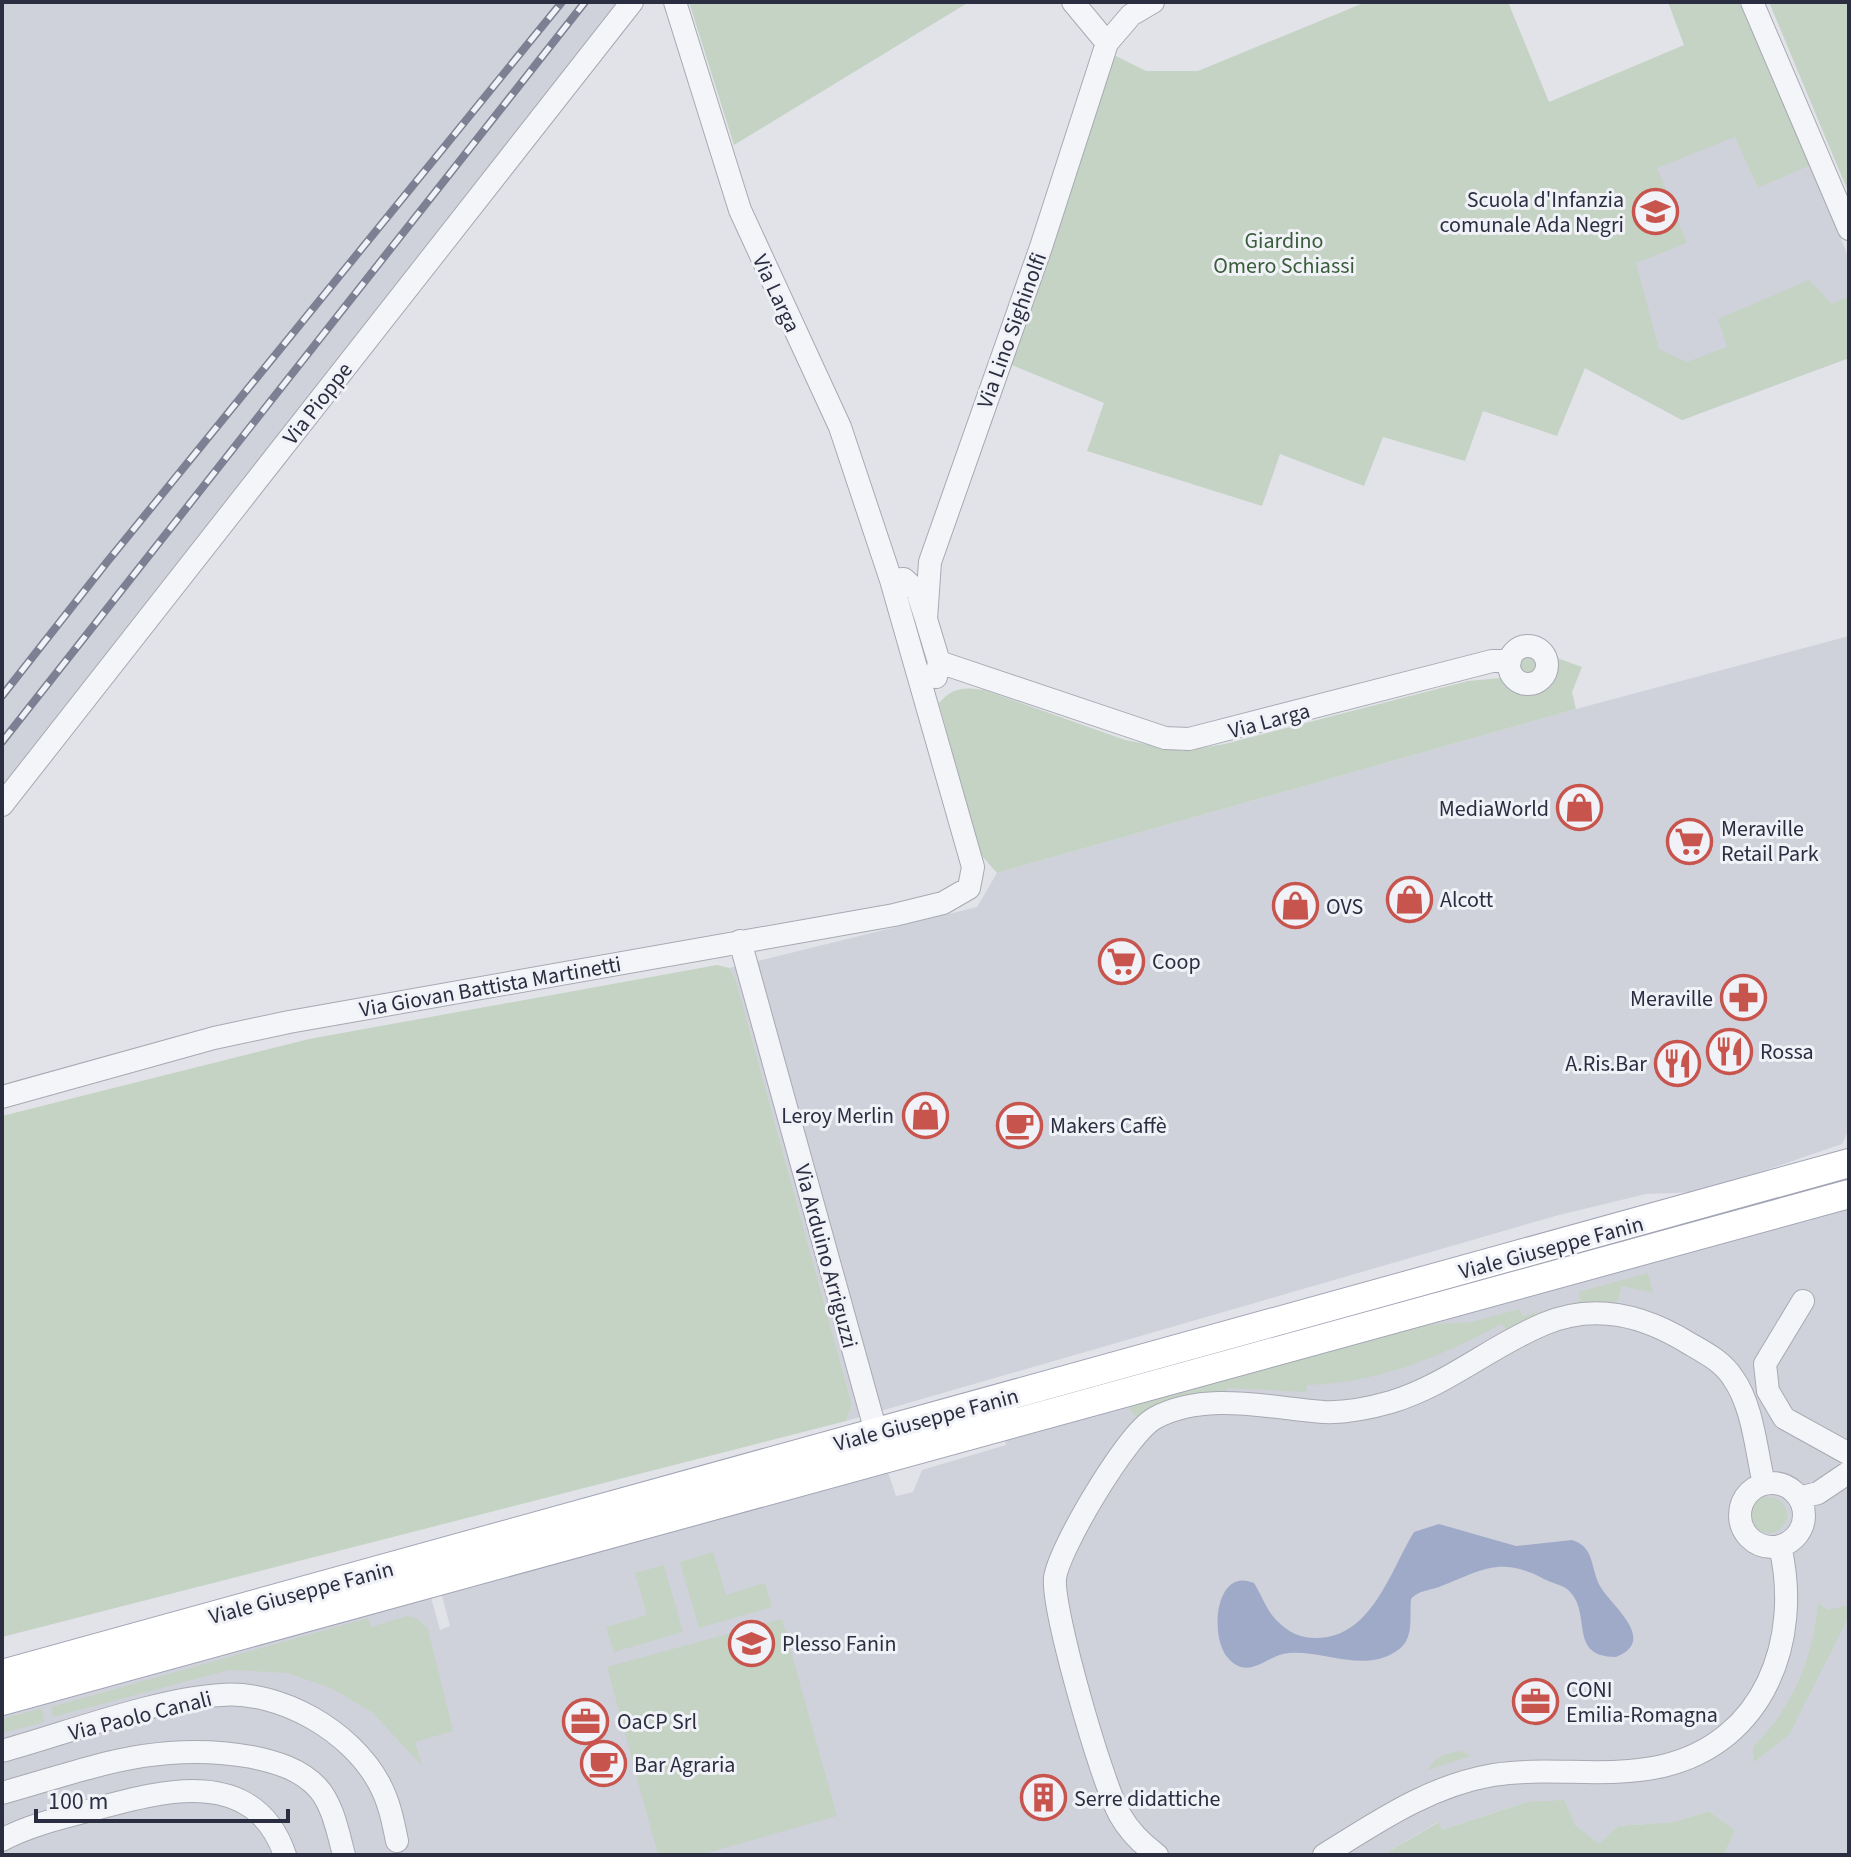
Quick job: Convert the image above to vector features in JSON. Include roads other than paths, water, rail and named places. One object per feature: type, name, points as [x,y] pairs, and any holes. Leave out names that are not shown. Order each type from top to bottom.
[{"type":"main road","name":"Viale Giuseppe Fanin","points":[[2,1701],[876,1432],[1849,1163]]},
{"type":"main road","name":"Viale Giuseppe Fanin","points":[[2,1674],[434,1568],[1849,1194]]},
{"type":"street","name":"Via Pioppe","points":[[2,805],[632,2]]},
{"type":"street","name":"Via Larga","points":[[675,2],[740,210],[840,427],[923,688],[973,867],[973,879]]},
{"type":"street","points":[[1073,2],[1107,43],[1131,15],[1153,2]]},
{"type":"street","points":[[1752,2],[1849,229]]},
{"type":"street","name":"Via Lino Sighinolfi","points":[[926,619],[930,562],[1041,247],[1107,43]]},
{"type":"street","points":[[891,580],[904,579],[917,591],[939,662],[938,673],[923,688]]},
{"type":"street","name":"Via Larga","points":[[939,662],[1165,738],[1189,739],[1492,661],[1510,661]]},
{"type":"street","name":"Via Giovan Battista Martinetti","points":[[2,1097],[229,1035],[894,915],[943,903],[964,893],[973,879]]},
{"type":"street","name":"Via Arduino Arriguzzi","points":[[740,941],[876,1432]]},
{"type":"street","points":[[1803,1301],[1765,1364],[1768,1391],[1784,1418],[1849,1454]]},
{"type":"street","points":[[1157,1855],[1128,1828],[1112,1798],[1061,1624],[1055,1592],[1059,1562],[1076,1531],[1127,1444],[1152,1419],[1201,1404],[1332,1412],[1387,1403],[1425,1389],[1551,1321],[1610,1313],[1658,1324],[1723,1366],[1745,1403],[1764,1484]]},
{"type":"street","points":[[1799,1498],[1818,1493],[1849,1472]]},
{"type":"street","points":[[1764,1484],[1784,1485],[1799,1498],[1803,1507],[1802,1527],[1789,1542],[1780,1546],[1761,1545],[1746,1534],[1741,1525],[1741,1504],[1754,1488],[1764,1484]]},
{"type":"street","points":[[1324,1855],[1396,1811],[1449,1787],[1494,1775],[1638,1770],[1664,1766],[1709,1746],[1748,1712],[1774,1672],[1788,1617],[1787,1577],[1780,1546]]},
{"type":"street","name":"Via Paolo Canali","points":[[2,1751],[173,1703],[221,1695],[254,1696],[288,1707],[317,1722],[366,1762],[388,1802],[397,1841]]},
{"type":"street","points":[[2,1793],[154,1752],[189,1749],[226,1752],[294,1769],[319,1789],[333,1817],[344,1855]]},
{"type":"street","points":[[2,1840],[135,1798],[192,1789],[238,1799],[260,1814],[280,1840],[285,1855]]},
{"type":"water","points":[[1439,1524],[1516,1546],[1572,1540],[1585,1547],[1600,1586],[1628,1622],[1633,1641],[1628,1650],[1616,1657],[1601,1655],[1591,1649],[1575,1598],[1567,1589],[1528,1572],[1502,1567],[1479,1571],[1414,1596],[1411,1599],[1407,1639],[1398,1650],[1385,1657],[1358,1661],[1289,1653],[1251,1667],[1236,1665],[1228,1658],[1222,1648],[1218,1621],[1219,1606],[1231,1585],[1241,1580],[1254,1583],[1272,1615],[1296,1634],[1308,1638],[1334,1636],[1364,1616],[1387,1583],[1414,1532]]},
{"type":"railway","points":[[2,696],[107,562],[562,2]]},
{"type":"railway","points":[[2,742],[585,2]]},
{"type":"place","name":"Scuola d'Infanzia comunale Ada Negri","points":[[1655,212]]},
{"type":"place","name":"MediaWorld","points":[[1580,808]]},
{"type":"place","name":"Meraville Retail Park","points":[[1690,841]]},
{"type":"place","name":"Alcott","points":[[1409,899]]},
{"type":"place","name":"OVS","points":[[1295,906]]},
{"type":"place","name":"Coop","points":[[1121,961]]},
{"type":"place","name":"Meraville","points":[[1744,998]]},
{"type":"place","name":"Rossa","points":[[1729,1051]]},
{"type":"place","name":"A.Ris.Bar","points":[[1678,1063]]},
{"type":"place","name":"Leroy Merlin","points":[[925,1115]]},
{"type":"place","name":"Makers Caffè","points":[[1019,1125]]},
{"type":"place","name":"Plesso Fanin","points":[[751,1643]]},
{"type":"place","name":"CONI Emilia-Romagna","points":[[1535,1702]]},
{"type":"place","name":"OaCP Srl","points":[[586,1721]]},
{"type":"place","name":"Bar Agraria","points":[[603,1764]]},
{"type":"place","name":"Serre didattiche","points":[[1043,1798]]},
{"type":"park label","name":"Giardino Omero Schiassi","points":[[1284,252]]}]
